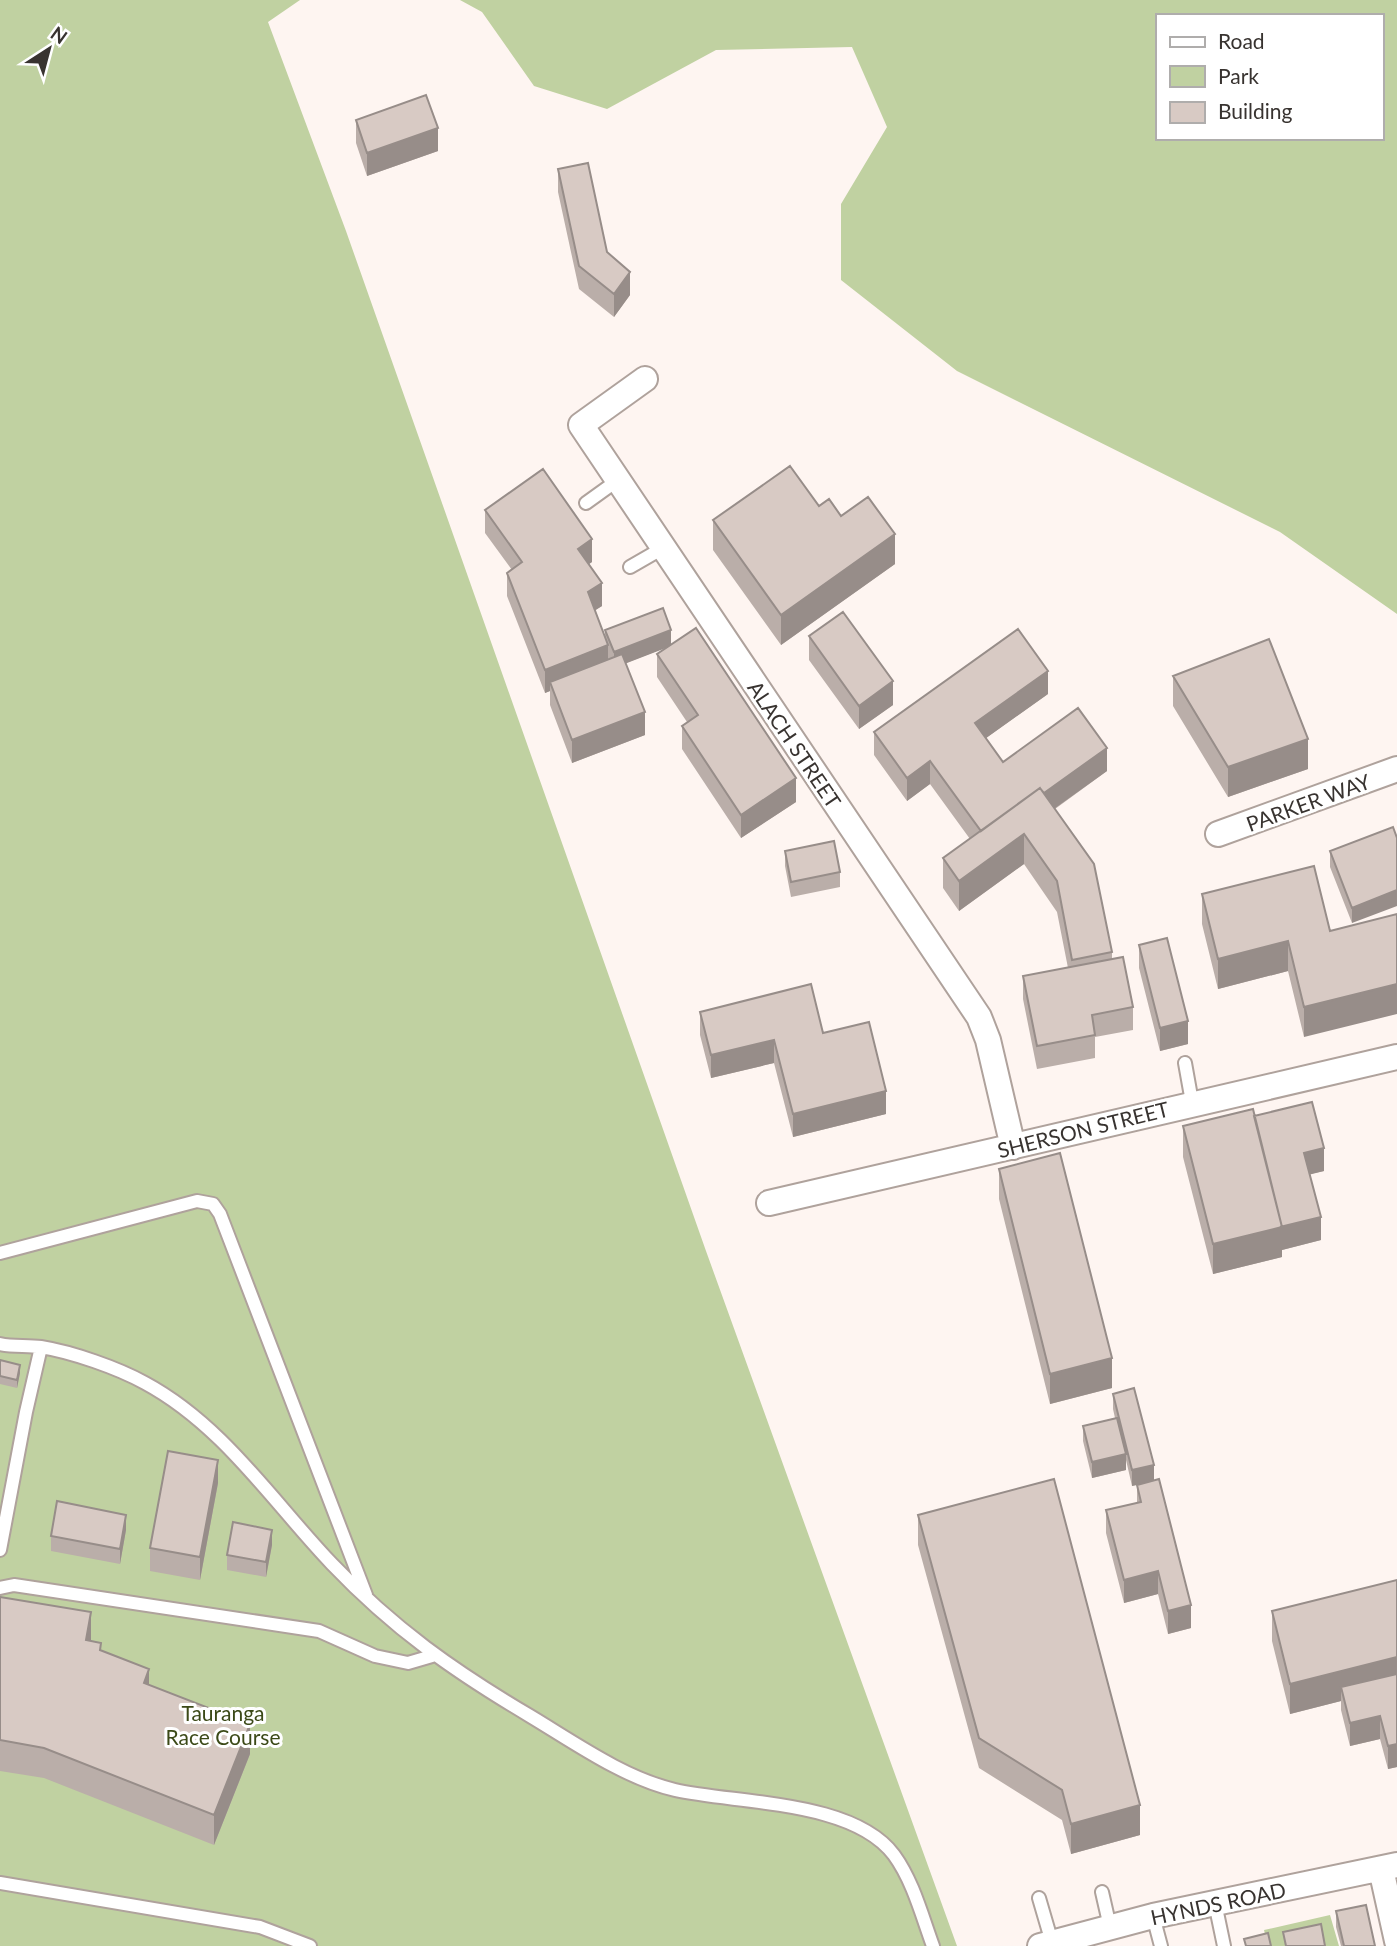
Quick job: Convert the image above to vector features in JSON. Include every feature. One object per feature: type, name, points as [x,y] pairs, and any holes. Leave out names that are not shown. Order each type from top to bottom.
[{"type":"street","name":"ALACH STREET","points":[[645,379],[581,425],[979,1017],[988,1040],[1013,1147]]},
{"type":"street","name":"PARKER WAY","points":[[1218,834],[1397,769]]},
{"type":"street","name":"SHERSON STREET","points":[[769,1203],[1013,1147],[1192,1102],[1397,1057]]},
{"type":"street","name":"HYNDS ROAD","points":[[1049,1945],[1153,1916],[1389,1867]]},
{"type":"street","points":[[1389,1867],[1397,1941]]},
{"type":"lane","points":[[586,503],[618,480]]},
{"type":"lane","points":[[630,567],[663,548]]},
{"type":"lane","points":[[1185,1063],[1192,1102]]},
{"type":"lane","points":[[0,1253],[197,1201],[213,1204],[225,1227],[368,1601]]},
{"type":"lane","points":[[0,1344],[41,1347],[119,1371],[179,1402],[252,1471],[368,1601],[432,1656],[529,1716],[645,1780],[673,1790],[825,1816],[868,1831],[895,1857],[913,1893],[933,1946]]},
{"type":"lane","points":[[0,1550],[41,1347]]},
{"type":"lane","points":[[0,1588],[14,1585],[319,1631],[375,1656],[408,1663],[432,1656]]},
{"type":"lane","points":[[0,1883],[260,1927],[310,1946]]},
{"type":"lane","points":[[1102,1892],[1110,1927]]},
{"type":"lane","points":[[1039,1898],[1049,1945]]},
{"type":"lane","points":[[1215,1903],[1224,1946]]},
{"type":"lane","points":[[1153,1916],[1161,1946]]},
{"type":"green space","name":"Tauranga Race Course","points":[[0,0],[300,0],[268,22],[346,231],[706,1251],[957,1946],[0,1946]]},
{"type":"green space","points":[[460,0],[1397,0],[1397,614],[1280,532],[957,371],[841,280],[841,204],[887,127],[852,47],[716,50],[607,109],[534,86],[482,12]]},
{"type":"green space","points":[[1330,1915],[1339,1946],[1268,1946],[1264,1930]]},
{"type":"building","points":[[426,95],[438,128],[367,153],[356,120]]},
{"type":"building","points":[[588,163],[607,252],[630,272],[614,294],[579,266],[558,169]]},
{"type":"building","points":[[790,466],[819,506],[829,499],[841,516],[868,497],[895,534],[781,615],[713,520]]},
{"type":"building","points":[[543,469],[592,539],[578,549],[602,583],[588,592],[608,645],[545,670],[507,573],[522,562],[485,510]]},
{"type":"building","points":[[663,608],[671,630],[614,652],[605,630]]},
{"type":"building","points":[[843,612],[893,681],[859,706],[809,636]]},
{"type":"building","points":[[696,628],[796,778],[741,815],[682,726],[698,715],[657,654]]},
{"type":"building","points":[[1018,629],[1048,671],[975,723],[1003,762],[1078,708],[1107,748],[1044,793],[1040,788],[981,831],[930,761],[907,778],[874,732]]},
{"type":"building","points":[[1269,639],[1308,739],[1228,767],[1173,676]]},
{"type":"building","points":[[622,654],[645,712],[572,740],[550,682]]},
{"type":"building","points":[[1040,788],[1094,864],[1112,952],[1072,960],[1057,881],[1024,834],[959,881],[943,858]]},
{"type":"building","points":[[1393,827],[1397,838],[1397,890],[1352,908],[1330,851]]},
{"type":"building","points":[[834,841],[840,872],[791,882],[785,851]]},
{"type":"building","points":[[1314,866],[1330,931],[1397,914],[1397,984],[1304,1007],[1288,941],[1218,959],[1202,894]]},
{"type":"building","points":[[1167,938],[1188,1021],[1160,1028],[1139,945]]},
{"type":"building","points":[[1123,957],[1133,1007],[1092,1015],[1095,1035],[1037,1046],[1023,976]]},
{"type":"building","points":[[811,984],[823,1033],[869,1022],[886,1091],[793,1114],[774,1040],[711,1055],[700,1012]]},
{"type":"building","points":[[1312,1102],[1324,1148],[1304,1153],[1321,1217],[1282,1227],[1254,1116]]},
{"type":"building","points":[[1253,1109],[1282,1227],[1213,1244],[1183,1126]]},
{"type":"building","points":[[1060,1153],[1112,1358],[1050,1374],[999,1169]]},
{"type":"building","points":[[0,1360],[20,1365],[17,1380],[0,1376]]},
{"type":"building","points":[[1134,1388],[1154,1465],[1132,1470],[1113,1394]]},
{"type":"building","points":[[1117,1418],[1126,1454],[1092,1462],[1083,1426]]},
{"type":"building","points":[[168,1451],[218,1460],[200,1557],[150,1548]]},
{"type":"building","points":[[1054,1479],[1140,1805],[1071,1824],[1062,1790],[979,1738],[918,1515]]},
{"type":"building","points":[[1159,1479],[1191,1605],[1168,1611],[1158,1571],[1124,1580],[1106,1510],[1141,1502],[1137,1485]]},
{"type":"building","points":[[57,1501],[126,1515],[120,1549],[51,1536]]},
{"type":"building","points":[[233,1522],[272,1530],[266,1562],[227,1555]]},
{"type":"building","points":[[1397,1580],[1397,1657],[1290,1684],[1272,1611]]},
{"type":"building","points":[[0,1597],[91,1612],[86,1640],[101,1643],[100,1650],[149,1669],[144,1683],[250,1724],[214,1815],[44,1748],[0,1740]]},
{"type":"building","points":[[1397,1674],[1397,1744],[1388,1746],[1380,1716],[1350,1723],[1341,1687]]},
{"type":"building","points":[[1366,1905],[1375,1946],[1344,1946],[1336,1911]]},
{"type":"building","points":[[1321,1924],[1325,1946],[1286,1946],[1283,1932]]},
{"type":"building","points":[[1268,1933],[1271,1946],[1246,1946],[1244,1939]]}]
